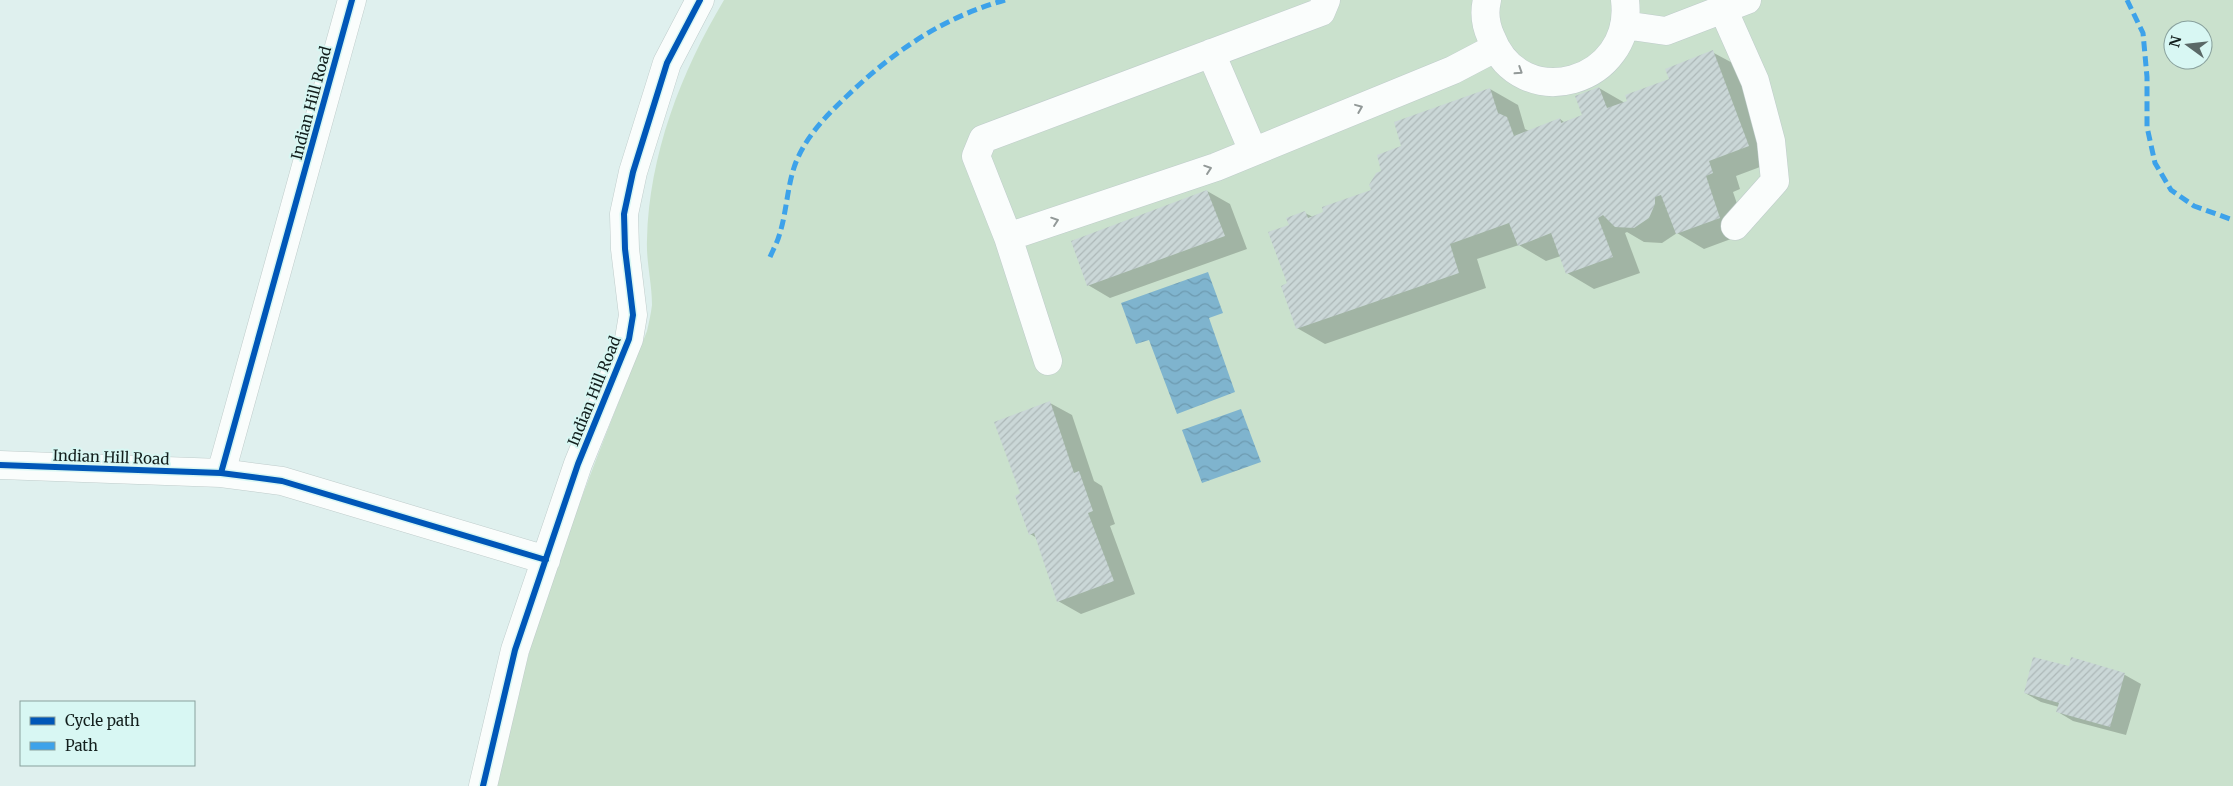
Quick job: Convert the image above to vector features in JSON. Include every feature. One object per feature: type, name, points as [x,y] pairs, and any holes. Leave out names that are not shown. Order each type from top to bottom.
[{"type":"street","name":"Indian Hill Road","points":[[222,473],[352,0]]},
{"type":"street","name":"Indian Hill Road","points":[[483,786],[515,650],[578,464],[629,339],[633,316],[625,249],[626,205],[641,145],[666,63],[700,0]]},
{"type":"street","points":[[1048,361],[1008,237],[976,156],[982,139],[1321,12],[1326,0]]},
{"type":"street","points":[[1487,0],[1487,28],[1495,48],[1507,63],[1522,74],[1540,81],[1559,82],[1577,79],[1594,71],[1609,58],[1619,42],[1624,12],[1666,31],[1735,5],[1770,140],[1775,181],[1736,226]]},
{"type":"street","points":[[1008,237],[1216,167],[1454,70],[1495,48]]},
{"type":"street","points":[[1211,53],[1253,151]]},
{"type":"street","name":"Indian Hill Road","points":[[0,465],[222,473],[282,481],[546,560]]},
{"type":"green space","points":[[724,0],[2233,0],[2233,786],[496,786],[522,678],[544,603],[586,486],[647,331],[652,305],[647,240],[649,208],[654,177],[670,115],[694,56]]},
{"type":"water","points":[[1208,272],[1223,313],[1209,318],[1235,392],[1177,414],[1149,340],[1136,344],[1121,303]]},
{"type":"water","points":[[1241,409],[1261,462],[1202,483],[1182,430]]},
{"type":"building","points":[[1713,50],[1749,146],[1709,161],[1713,173],[1706,176],[1720,218],[1676,234],[1661,195],[1655,197],[1655,204],[1649,218],[1634,228],[1615,227],[1603,215],[1598,218],[1613,257],[1566,274],[1551,233],[1518,246],[1509,223],[1450,244],[1459,273],[1296,329],[1281,286],[1287,283],[1268,232],[1289,225],[1286,218],[1305,211],[1308,218],[1323,212],[1322,207],[1371,190],[1369,185],[1376,173],[1381,171],[1377,155],[1401,146],[1394,122],[1490,88],[1498,113],[1507,117],[1514,136],[1560,118],[1561,123],[1582,115],[1575,96],[1599,87],[1607,108],[1627,101],[1625,95],[1669,79],[1665,69]]},
{"type":"building","points":[[1207,190],[1225,236],[1087,286],[1071,241]]},
{"type":"building","points":[[1050,401],[1074,473],[1079,471],[1093,511],[1088,513],[1114,581],[1057,602],[1034,533],[1029,535],[1015,496],[1020,493],[994,422]]},
{"type":"building","points":[[2033,657],[2069,666],[2071,657],[2125,673],[2110,727],[2056,712],[2059,703],[2024,693]]},
{"type":"marked path","points":[[770,257],[782,227],[796,162],[806,143],[825,118],[865,80],[920,38],[960,16],[1005,0]]},
{"type":"marked path","points":[[2127,0],[2143,33],[2147,77],[2147,127],[2155,163],[2171,190],[2194,206],[2233,220]]},
{"type":"cycle path","points":[[221,473],[352,0]]},
{"type":"cycle path","points":[[483,786],[515,650],[578,464],[629,339],[633,315],[625,249],[624,214],[633,172],[667,63],[700,0]]},
{"type":"cycle path","points":[[0,465],[221,473],[282,481],[546,560]]}]
